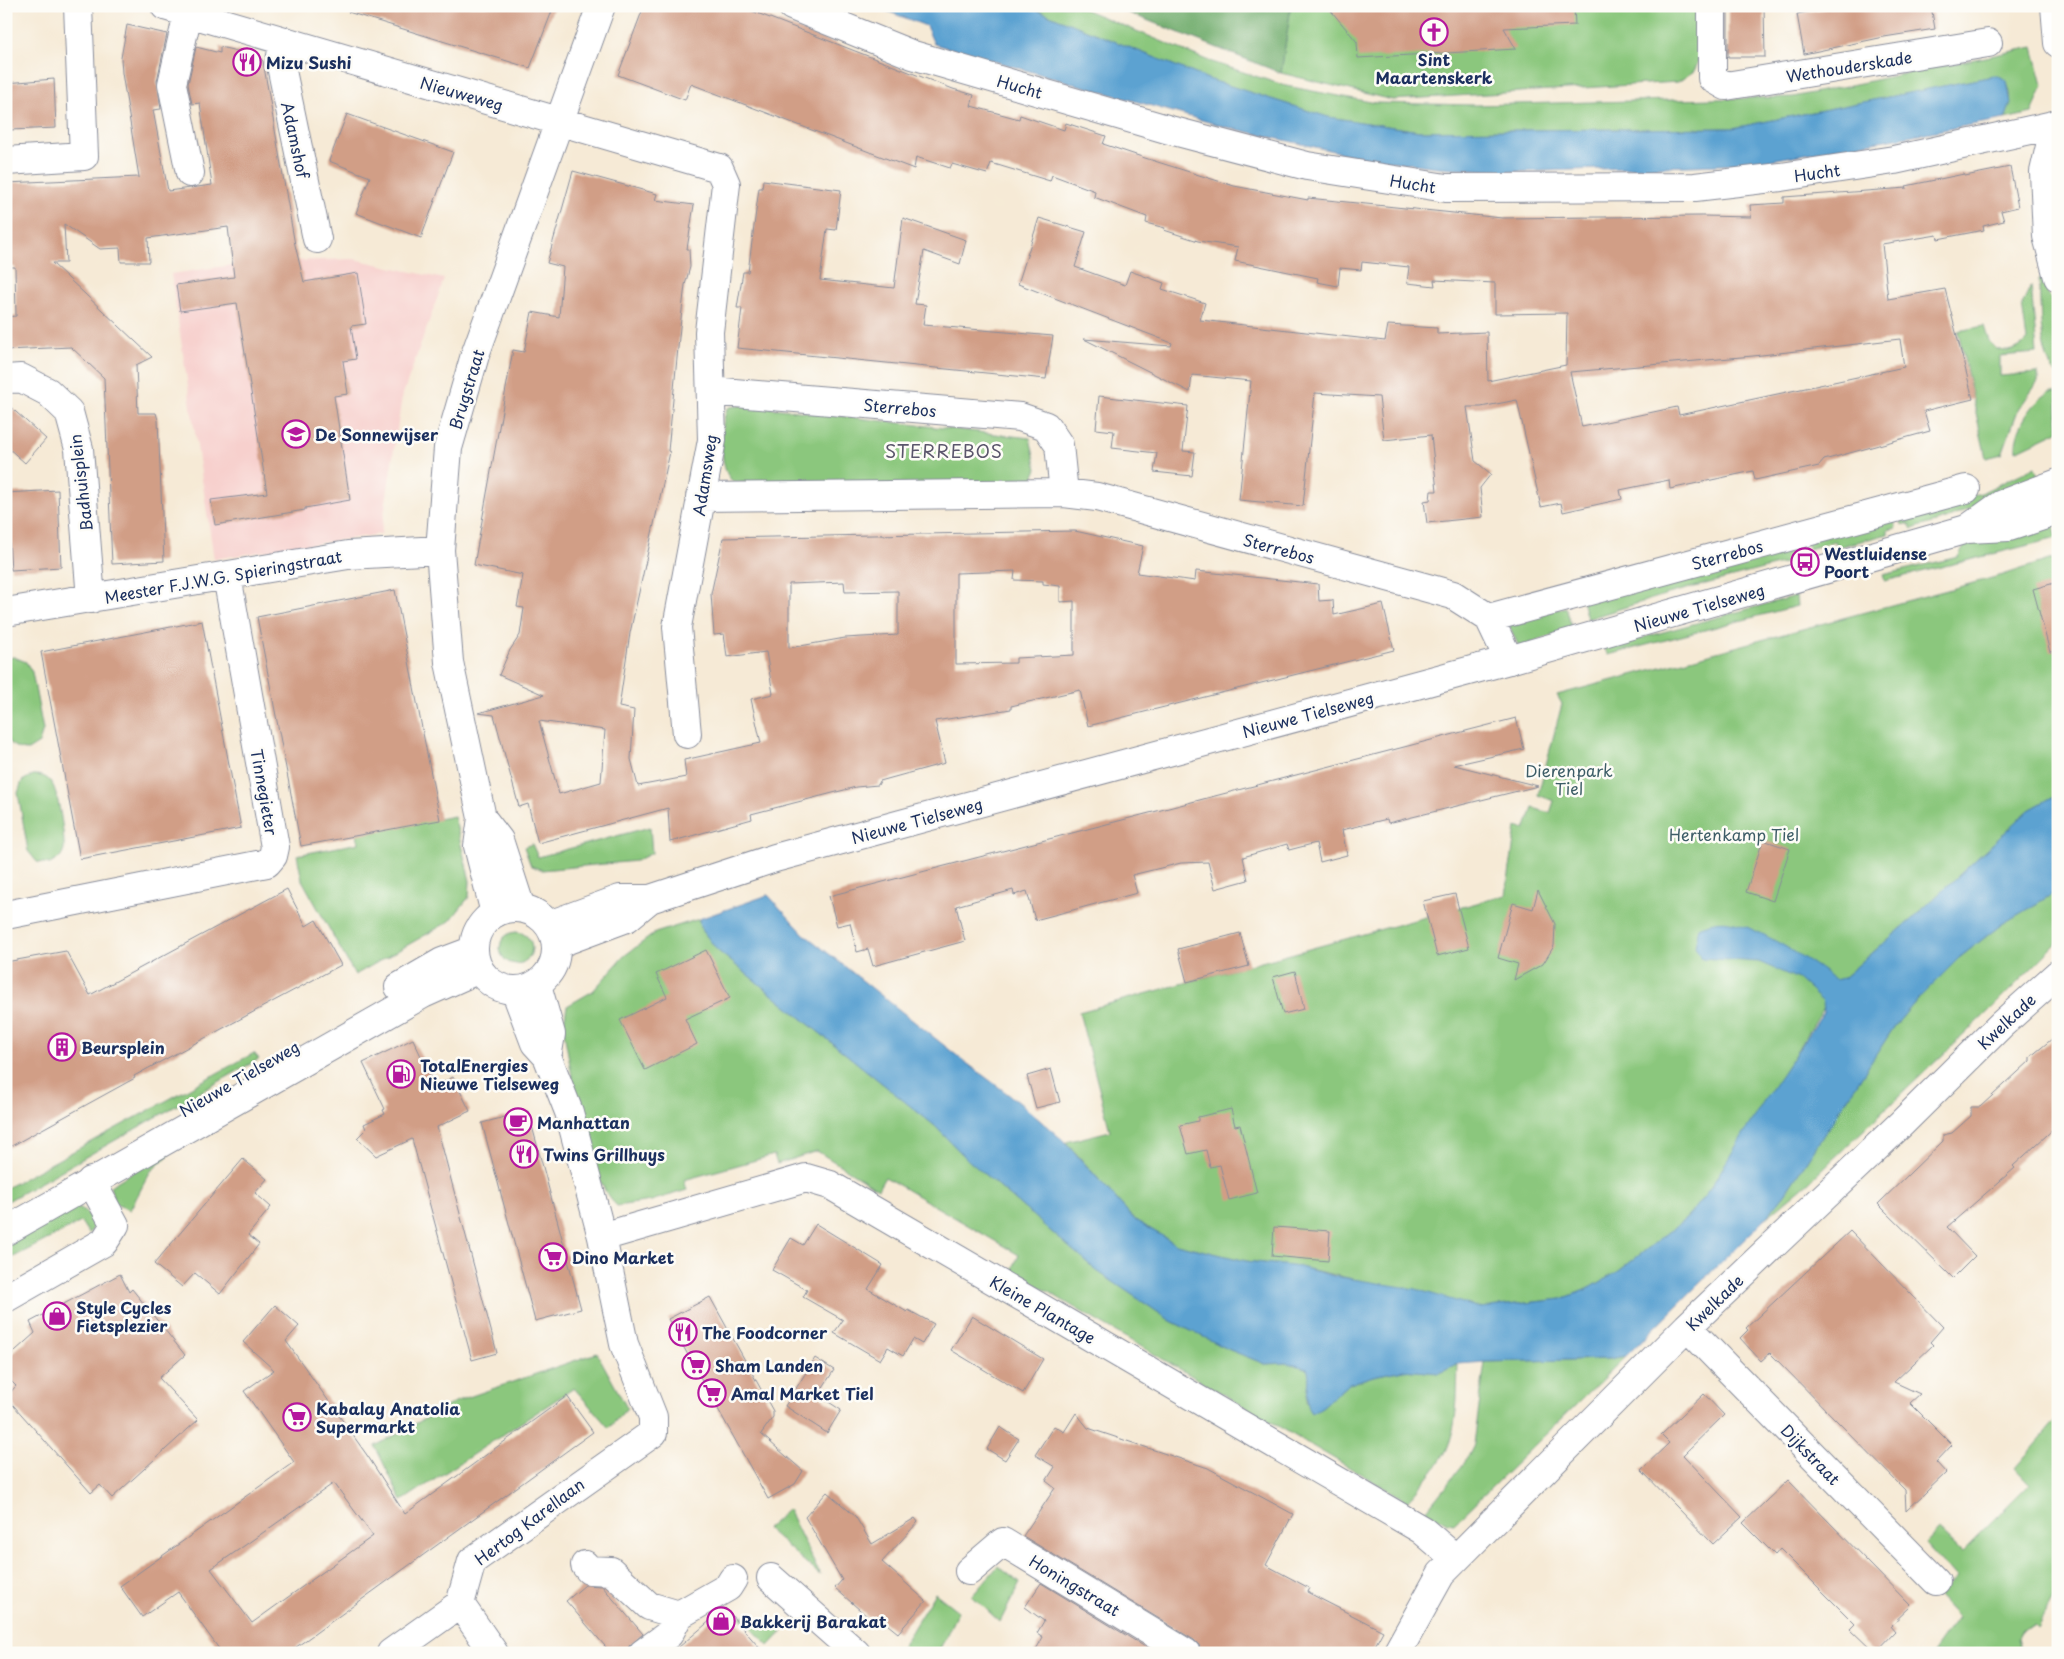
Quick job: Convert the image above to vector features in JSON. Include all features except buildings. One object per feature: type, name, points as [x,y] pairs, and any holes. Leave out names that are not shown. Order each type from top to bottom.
[{"type":"street","points":[[6,161],[84,156],[78,6]]},
{"type":"street","name":"Brugstraat","points":[[508,911],[499,840],[482,818],[449,662],[440,550],[450,439],[475,355],[601,6]]},
{"type":"street","name":"Hucht","points":[[792,6],[913,55],[1170,130],[1307,166],[1446,188],[1695,187],[1781,177],[1894,160],[2056,125]]},
{"type":"street","name":"Wethouderskade","points":[[1712,6],[1712,78],[1726,86],[1988,43]]},
{"type":"street","points":[[2055,6],[2058,43]]},
{"type":"street","name":"Nieuweweg","points":[[190,173],[172,84],[177,10],[719,168],[726,184]]},
{"type":"street","name":"Adamshof","points":[[284,41],[280,61],[317,239]]},
{"type":"street","points":[[2056,125],[2044,172],[2047,236],[2058,278]]},
{"type":"street","name":"Adamsweg","points":[[687,734],[677,627],[712,440],[710,332],[726,184]]},
{"type":"street","name":"Badhuisplein","points":[[6,379],[20,378],[48,392],[69,412],[79,449],[91,599]]},
{"type":"street","name":"Sterrebos","points":[[711,391],[1020,417],[1046,426],[1059,445],[1064,493]]},
{"type":"street","name":"Nieuwe Tielseweg","points":[[1967,529],[2002,504],[2058,483]]},
{"type":"street","name":"Sterrebos","points":[[700,497],[1064,493],[1097,497],[1453,596],[1489,618],[1966,489]]},
{"type":"street","name":"Nieuwe Tielseweg","points":[[553,934],[620,899],[650,899],[775,858],[1509,660],[1967,529],[2009,527],[2058,511]]},
{"type":"street","name":"Meester F.J.W.G. Spieringstraat","points":[[6,612],[348,555],[440,550]]},
{"type":"street","name":"Tinnegieter","points":[[6,915],[267,863],[273,856],[275,847],[227,576]]},
{"type":"street","points":[[1489,618],[1509,660]]},
{"type":"street","points":[[508,911],[536,913],[553,934],[554,964],[544,979],[526,988],[496,986],[476,959],[479,929],[508,911]]},
{"type":"street","name":"Nieuwe Tielseweg","points":[[6,1231],[423,994],[476,959]]},
{"type":"street","name":"Nieuwe Tielseweg","points":[[6,1210],[442,962],[476,959]]},
{"type":"street","name":"Kwelkade","points":[[1397,1653],[1441,1574],[1687,1327],[1902,1123],[2001,1025],[2058,974]]},
{"type":"street","points":[[526,988],[535,1043],[547,1056],[569,1112],[602,1237]]},
{"type":"street","name":"Kleine Plantage","points":[[602,1237],[806,1178],[830,1185],[1422,1530],[1456,1559]]},
{"type":"street","points":[[6,1298],[104,1242],[115,1225],[91,1181]]},
{"type":"street","name":"Hertog Karellaan","points":[[460,1604],[472,1561],[652,1433],[653,1417],[624,1344],[602,1237]]},
{"type":"street","name":"Dijkstraat","points":[[1687,1327],[1936,1581]]},
{"type":"street","name":"Honingstraat","points":[[969,1571],[1003,1542],[1186,1653]]},
{"type":"street","points":[[585,1565],[589,1570],[611,1571],[649,1606],[679,1615]]},
{"type":"street","points":[[771,1578],[856,1653]]},
{"type":"street","points":[[643,1653],[669,1634],[679,1615],[728,1587],[733,1579]]},
{"type":"street","points":[[391,1653],[460,1604],[494,1653]]},
{"type":"shaded area","name":"De Sonnewijser","points":[[354,259],[444,279],[402,397],[381,534],[214,559],[171,274],[253,262]]},
{"type":"green space","points":[[1027,6],[1076,6],[1209,61],[1286,86],[1376,103],[1475,105],[1793,97],[2033,47],[2043,85],[2032,113],[2005,119],[2010,95],[2007,85],[1999,75],[1733,128],[1420,131],[1328,117],[1208,79]]},
{"type":"green space","points":[[1111,6],[1291,6],[1281,73]]},
{"type":"green space","points":[[1291,6],[1697,6],[1698,63],[1694,71],[1678,82],[1392,100],[1281,73]]},
{"type":"green space","points":[[2043,277],[2048,294],[2058,308],[2058,375],[2052,368],[2044,345],[2039,279]]},
{"type":"green space","points":[[2031,286],[2037,353],[2000,356],[2000,376],[2038,373],[2038,382],[2018,410],[2002,454],[1986,458],[1958,331],[1984,326],[1989,341],[1996,348],[2006,351],[2020,347],[2027,340],[2022,305]]},
{"type":"green space","points":[[2050,392],[2058,392],[2058,431],[2016,451],[2016,443],[2021,425],[2037,402]]},
{"type":"green space","points":[[746,405],[1030,438],[1037,469],[1030,484],[842,487],[735,482],[729,478],[725,470],[722,447],[723,423],[729,407]]},
{"type":"green space","points":[[2035,467],[2039,479],[1946,519],[1912,529],[1909,524],[1902,526],[1899,514],[1981,493]]},
{"type":"green space","points":[[1893,516],[1896,528],[1888,530],[1888,534],[1838,547],[1835,541],[1809,549],[1807,540]]},
{"type":"green space","points":[[2053,522],[2057,538],[1885,581],[1883,575],[1958,557],[1967,542]]},
{"type":"green space","points":[[1799,543],[1804,558],[1668,594],[1587,619],[1582,601]]},
{"type":"green space","name":"Hertenkamp Tiel","points":[[2058,557],[2058,794],[2029,810],[1911,920],[1843,978],[1711,1187],[1687,1218],[1619,1271],[1590,1288],[1562,1299],[1480,1308],[1300,1267],[1246,1261],[1176,1244],[1135,1220],[1066,1142],[1110,1131],[1079,1012],[1506,895],[1516,827],[1525,830],[1533,808],[1550,813],[1554,801],[1538,795],[1562,704],[1557,695],[2003,575]]},
{"type":"green space","points":[[1796,596],[1797,606],[1608,655],[1604,648]]},
{"type":"green space","points":[[1566,607],[1572,629],[1519,647],[1508,623]]},
{"type":"green space","points":[[14,657],[26,662],[32,672],[43,730],[39,743],[28,750],[14,746],[6,734],[6,658]]},
{"type":"green space","points":[[33,775],[43,776],[51,782],[56,794],[60,814],[64,849],[61,857],[50,864],[37,862],[28,851],[18,793],[22,781]]},
{"type":"green space","points":[[454,816],[470,881],[469,897],[450,921],[355,975],[302,880],[297,855],[359,843],[357,835]]},
{"type":"green space","points":[[650,827],[652,853],[636,861],[542,870],[531,866],[524,847],[532,844],[538,857]]},
{"type":"green space","points":[[2058,891],[2058,942],[1990,1010],[1810,1181],[1765,1219],[1785,1194],[1894,1027],[1916,1001],[1959,958],[2002,924]]},
{"type":"green space","points":[[699,919],[700,927],[717,950],[935,1126],[968,1160],[1097,1271],[1171,1321],[1230,1350],[1265,1364],[1286,1363],[1307,1368],[1310,1376],[1306,1402],[1322,1407],[1347,1385],[1373,1376],[1403,1370],[1440,1373],[1458,1364],[1457,1403],[1453,1432],[1443,1458],[1438,1465],[1407,1501],[1012,1270],[1019,1255],[885,1177],[878,1189],[817,1151],[777,1164],[774,1155],[684,1180],[687,1190],[651,1201],[617,1206],[596,1172],[581,1123],[563,1028],[567,1006],[593,991],[624,956],[655,933]]},
{"type":"green space","points":[[516,932],[527,937],[532,948],[527,959],[516,964],[505,959],[500,948],[505,937]]},
{"type":"green space","points":[[254,1053],[259,1059],[6,1202],[6,1188]]},
{"type":"green space","points":[[171,1148],[168,1156],[150,1172],[130,1210],[115,1204],[110,1186]]},
{"type":"green space","points":[[68,1205],[78,1207],[88,1214],[94,1227],[89,1234],[81,1222],[6,1261],[6,1240]]},
{"type":"green space","points":[[597,1353],[627,1408],[609,1428],[574,1388],[402,1501],[375,1446],[457,1401]]},
{"type":"green space","points":[[1626,1356],[1454,1524],[1447,1523],[1426,1511],[1465,1462],[1474,1444],[1485,1362],[1608,1359]]},
{"type":"green space","points":[[2058,1418],[2058,1592],[2038,1628],[2034,1625],[2023,1629],[2018,1638],[2020,1647],[2023,1650],[2022,1653],[1933,1653],[1958,1618],[1937,1596],[1956,1578],[1926,1544],[1939,1530],[1962,1552],[2030,1484],[2015,1468]]},
{"type":"green space","points":[[788,1509],[820,1575],[767,1529]]},
{"type":"green space","points":[[998,1566],[1020,1583],[1000,1622],[972,1596]]},
{"type":"green space","points":[[935,1593],[958,1611],[938,1653],[898,1653]]},
{"type":"green space","points":[[745,1615],[783,1631],[769,1646],[740,1617]]},
{"type":"water","points":[[874,6],[1027,6],[1208,79],[1328,117],[1419,131],[1733,128],[1998,75],[2007,81],[2011,103],[2005,119],[1748,164],[1512,172],[1437,167],[1364,158],[1226,127],[934,44],[926,26]]},
{"type":"water","points":[[2058,794],[2058,891],[2002,924],[1959,958],[1916,1001],[1894,1027],[1785,1194],[1765,1219],[1626,1356],[1608,1359],[1458,1364],[1440,1373],[1403,1370],[1373,1376],[1347,1385],[1322,1407],[1312,1413],[1307,1402],[1309,1379],[1307,1368],[1286,1363],[1265,1364],[1230,1350],[1171,1321],[1097,1271],[968,1160],[935,1126],[717,950],[700,927],[699,919],[768,895],[804,934],[960,1058],[1020,1103],[1065,1142],[1135,1220],[1176,1244],[1246,1261],[1300,1267],[1334,1276],[1415,1289],[1480,1308],[1562,1299],[1590,1288],[1619,1271],[1687,1218],[1711,1187],[1763,1102],[1824,1012],[1823,1002],[1798,979],[1759,962],[1702,958],[1695,947],[1699,927],[1722,921],[1740,925],[1754,930],[1784,946],[1835,980],[1843,978],[1911,920],[2029,810]]},
{"type":"place","name":"Sint Maartenskerk","points":[[1434,32]]},
{"type":"place","name":"Mizu Sushi","points":[[247,62]]},
{"type":"place","name":"De Sonnewijser","points":[[296,434]]},
{"type":"place","name":"Westluidense Poort","points":[[1805,562]]},
{"type":"place","name":"Beursplein","points":[[62,1047]]},
{"type":"place","name":"TotalEnergies Nieuwe Tielseweg","points":[[401,1074]]},
{"type":"place","name":"Manhattan","points":[[518,1122]]},
{"type":"place","name":"Twins Grillhuys","points":[[524,1154]]},
{"type":"place","name":"Dino Market","points":[[553,1257]]},
{"type":"place","name":"Style Cycles Fietsplezier","points":[[57,1316]]},
{"type":"place","name":"The Foodcorner","points":[[683,1332]]},
{"type":"place","name":"Sham Landen","points":[[696,1365]]},
{"type":"place","name":"Amal Market Tiel","points":[[712,1393]]},
{"type":"place","name":"Kabalay Anatolia Supermarkt","points":[[297,1417]]},
{"type":"place","name":"Bakkerij Barakat","points":[[721,1621]]},
{"type":"district","name":"STERREBOS","points":[[944,450]]},
{"type":"park label","name":"Dierenpark Tiel","points":[[1569,779]]}]
